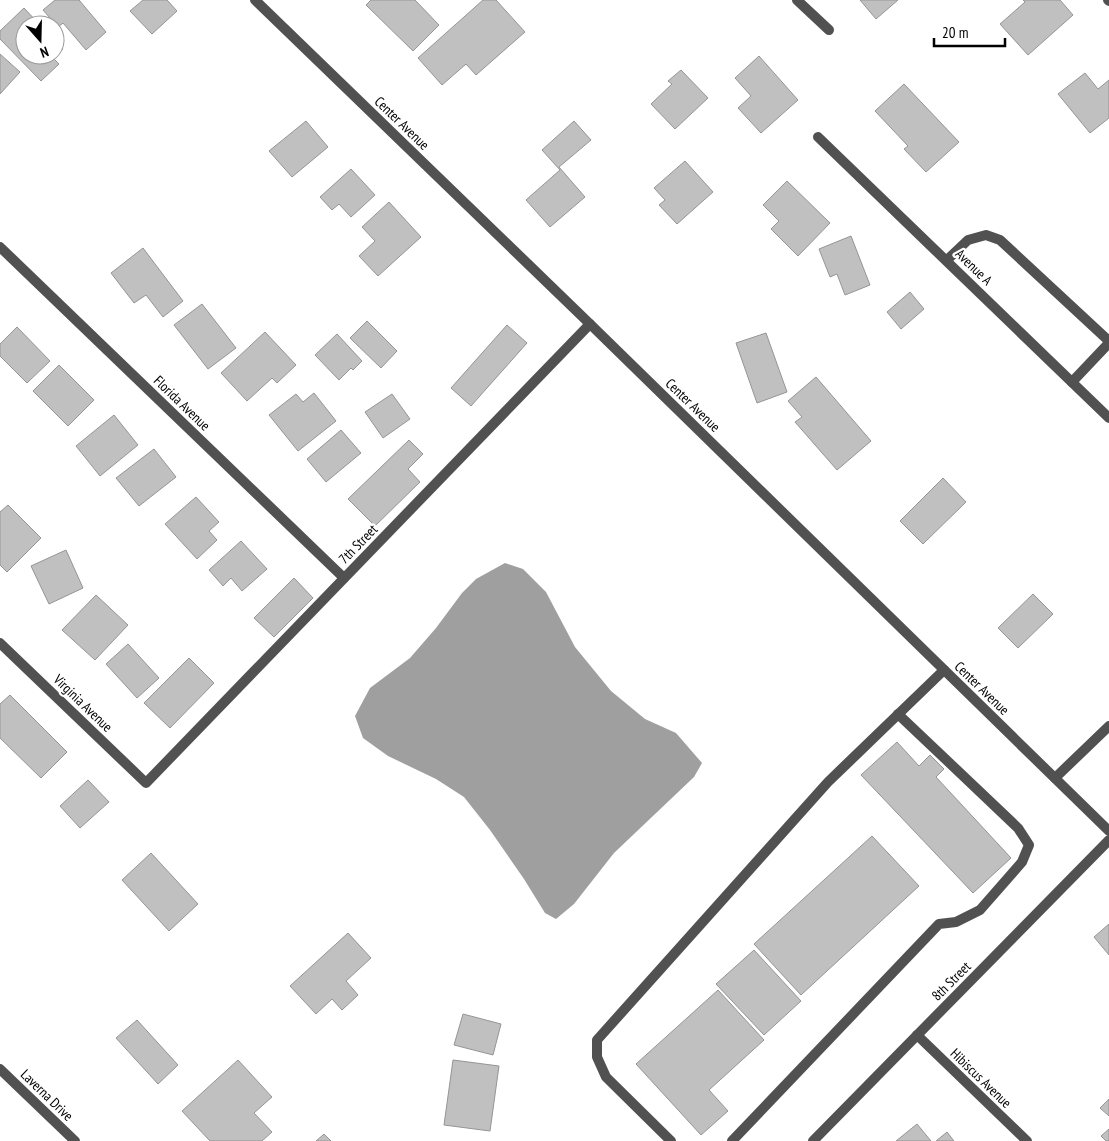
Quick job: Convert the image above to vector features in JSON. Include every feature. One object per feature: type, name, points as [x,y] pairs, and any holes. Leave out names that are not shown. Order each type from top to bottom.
[{"type":"street","name":"Center Avenue","points":[[255,0],[1109,831]]},
{"type":"street","points":[[798,0],[829,30]]},
{"type":"street","name":"Avenue A","points":[[818,137],[1109,418]]},
{"type":"street","points":[[947,260],[968,240],[986,235],[1000,240],[1109,342],[1072,382]]},
{"type":"street","name":"Florida Avenue","points":[[0,247],[344,578]]},
{"type":"street","name":"7th Street","points":[[146,783],[590,324]]},
{"type":"street","name":"Virginia Avenue","points":[[0,643],[146,783]]},
{"type":"street","points":[[672,1141],[606,1078],[596,1058],[597,1040],[828,782],[944,670]]},
{"type":"street","points":[[732,1141],[939,924],[956,922],[980,910],[1022,862],[1029,845],[1018,828],[898,714]]},
{"type":"street","points":[[1055,778],[1109,726]]},
{"type":"street","name":"8th Street","points":[[813,1141],[1109,840]]},
{"type":"street","name":"Hibiscus Avenue","points":[[917,1035],[1027,1141]]},
{"type":"street","name":"Laverna Drive","points":[[0,1069],[75,1141]]},
{"type":"shaded area","points":[[505,563],[523,569],[546,592],[575,647],[611,691],[645,719],[676,733],[702,763],[694,777],[614,853],[574,904],[556,919],[545,913],[490,830],[464,797],[436,779],[388,756],[363,738],[355,716],[370,688],[410,658],[436,628],[462,593],[476,579]]},
{"type":"building","points":[[55,0],[79,0],[106,32],[86,50],[65,25],[65,15],[47,15],[43,10]]},
{"type":"building","points":[[143,0],[167,0],[177,11],[152,34],[130,11]]},
{"type":"building","points":[[371,0],[415,0],[439,25],[413,51],[366,5]]},
{"type":"building","points":[[483,0],[496,0],[525,32],[476,75],[466,64],[442,85],[418,58]]},
{"type":"building","points":[[860,0],[898,0],[876,19]]},
{"type":"building","points":[[1023,0],[1060,0],[1073,15],[1028,55],[1000,24],[1025,2]]},
{"type":"building","points":[[24,8],[31,15],[17,15]]},
{"type":"building","points":[[15,17],[15,54],[0,39],[0,31]]},
{"type":"building","points":[[0,54],[20,72],[0,94]]},
{"type":"building","points":[[759,56],[798,100],[761,133],[738,108],[751,96],[735,78]]},
{"type":"building","points":[[25,65],[58,65],[41,81]]},
{"type":"building","points":[[681,70],[708,98],[675,129],[651,104],[672,84],[668,81]]},
{"type":"building","points":[[1085,73],[1098,89],[1109,80],[1109,118],[1090,133],[1058,94]]},
{"type":"building","points":[[904,84],[959,142],[926,172],[904,149],[908,146],[875,111]]},
{"type":"building","points":[[306,121],[328,147],[292,177],[269,151]]},
{"type":"building","points":[[574,121],[591,140],[559,167],[585,197],[550,227],[526,200],[560,170],[542,150]]},
{"type":"building","points":[[685,161],[713,192],[677,224],[659,205],[665,200],[654,188]]},
{"type":"building","points":[[351,169],[375,195],[351,217],[339,204],[332,210],[320,197]]},
{"type":"building","points":[[787,181],[830,223],[798,256],[771,229],[779,221],[763,205]]},
{"type":"building","points":[[389,202],[421,237],[378,276],[359,256],[375,241],[362,227]]},
{"type":"building","points":[[851,236],[870,285],[845,295],[837,274],[830,277],[819,249]]},
{"type":"building","points":[[143,248],[183,301],[163,317],[146,295],[134,303],[111,273]]},
{"type":"building","points":[[910,292],[924,309],[901,329],[887,312]]},
{"type":"building","points":[[202,304],[236,348],[208,369],[174,325]]},
{"type":"building","points":[[367,321],[397,351],[381,368],[350,338]]},
{"type":"building","points":[[507,325],[527,343],[471,406],[451,388]]},
{"type":"building","points":[[17,327],[50,361],[27,383],[0,356],[0,344]]},
{"type":"building","points":[[265,332],[296,365],[277,383],[272,378],[247,401],[221,373]]},
{"type":"building","points":[[766,333],[787,392],[757,403],[736,343]]},
{"type":"building","points":[[337,334],[362,361],[353,370],[351,368],[339,380],[315,355]]},
{"type":"building","points":[[59,365],[94,400],[68,426],[33,391]]},
{"type":"building","points":[[816,377],[871,441],[837,470],[795,422],[802,417],[788,401]]},
{"type":"building","points":[[314,393],[336,421],[298,451],[269,415],[296,394],[303,402]]},
{"type":"building","points":[[392,394],[410,419],[383,438],[365,412]]},
{"type":"building","points":[[114,415],[138,445],[100,476],[76,446]]},
{"type":"building","points":[[341,430],[361,453],[326,482],[307,459]]},
{"type":"building","points":[[409,440],[423,454],[408,469],[420,482],[375,526],[348,499]]},
{"type":"building","points":[[154,449],[176,477],[139,506],[116,478]]},
{"type":"building","points":[[943,478],[966,502],[923,544],[900,521]]},
{"type":"building","points":[[196,497],[219,522],[209,531],[217,540],[197,559],[165,524]]},
{"type":"building","points":[[8,505],[41,538],[7,572],[0,565],[0,512]]},
{"type":"building","points":[[241,541],[267,569],[242,591],[231,578],[223,586],[209,570]]},
{"type":"building","points":[[66,550],[83,588],[49,604],[31,566]]},
{"type":"building","points":[[294,578],[313,598],[274,637],[254,618]]},
{"type":"building","points":[[1033,594],[1053,614],[1018,648],[998,628]]},
{"type":"building","points":[[96,595],[128,625],[95,660],[62,630]]},
{"type":"building","points":[[128,644],[159,678],[137,698],[106,664]]},
{"type":"building","points":[[189,658],[214,683],[170,728],[144,703]]},
{"type":"building","points":[[10,695],[67,752],[41,778],[0,738],[0,704]]},
{"type":"building","points":[[897,742],[919,766],[930,755],[944,769],[936,777],[1011,858],[973,893],[861,775]]},
{"type":"building","points":[[88,780],[109,802],[80,828],[60,806]]},
{"type":"building","points":[[872,836],[919,886],[801,995],[754,944]]},
{"type":"building","points":[[151,853],[198,904],[169,931],[122,880]]},
{"type":"building","points":[[1109,924],[1109,955],[1094,937]]},
{"type":"building","points":[[348,933],[371,958],[346,981],[358,995],[342,1010],[332,999],[316,1014],[290,986]]},
{"type":"building","points":[[754,950],[801,1001],[764,1035],[716,984]]},
{"type":"building","points":[[718,990],[764,1040],[709,1090],[728,1111],[701,1135],[636,1064]]},
{"type":"building","points":[[463,1014],[501,1024],[493,1055],[454,1045]]},
{"type":"building","points":[[137,1020],[178,1065],[158,1084],[116,1038]]},
{"type":"building","points":[[238,1060],[272,1097],[254,1113],[272,1132],[262,1141],[210,1141],[182,1111]]},
{"type":"building","points":[[453,1060],[499,1066],[490,1131],[444,1125]]},
{"type":"building","points":[[1109,1099],[1109,1116],[1100,1108]]},
{"type":"building","points":[[917,1124],[931,1141],[896,1141]]},
{"type":"building","points":[[1109,1129],[1109,1141],[1106,1141],[1101,1136]]},
{"type":"building","points":[[947,1132],[954,1141],[936,1141]]},
{"type":"building","points":[[324,1134],[331,1141],[316,1141]]}]
